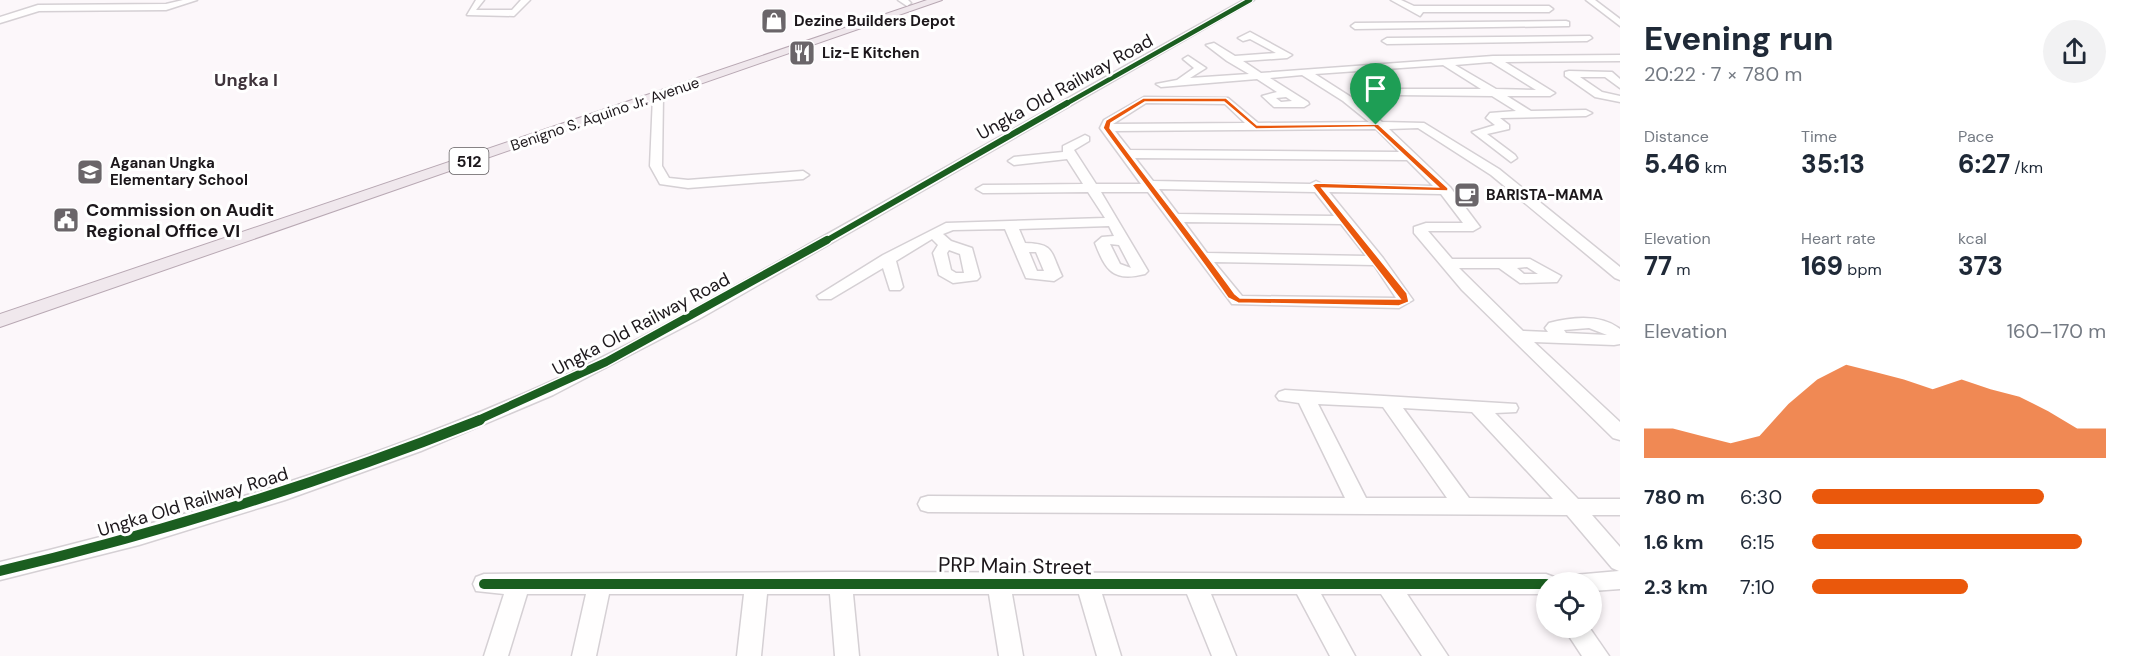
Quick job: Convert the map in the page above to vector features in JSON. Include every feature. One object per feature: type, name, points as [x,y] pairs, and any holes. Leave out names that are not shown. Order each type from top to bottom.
[{"type":"main road","name":"Benigno S. Aquino Jr. Avenue","points":[[0,310],[616,106],[658,96],[937,0]]},
{"type":"main road","name":"Benigno S. Aquino Jr. Avenue","points":[[0,321],[616,106],[908,1]]},
{"type":"street","points":[[38,8],[166,7],[193,0]]},
{"type":"street","points":[[480,0],[470,13],[514,14],[526,0]]},
{"type":"street","name":"Ungka Old Railway Road","points":[[0,570],[76,554],[288,490],[426,440],[548,391],[626,352],[720,300],[1250,0]]},
{"type":"street","points":[[1395,0],[1440,23]]},
{"type":"street","points":[[1538,0],[1566,24],[1597,44]]},
{"type":"street","points":[[1590,0],[1620,23]]},
{"type":"street","points":[[0,20],[57,3],[83,4]]},
{"type":"street","points":[[1411,9],[1549,9]]},
{"type":"street","points":[[1604,11],[1620,13]]},
{"type":"street","points":[[1424,63],[1354,25],[1566,24]]},
{"type":"street","points":[[1386,41],[1587,38]]},
{"type":"street","points":[[1211,45],[1285,94]]},
{"type":"street","points":[[1607,50],[1620,58]]},
{"type":"street","points":[[1230,59],[1271,56]]},
{"type":"street","points":[[1567,57],[1597,74]]},
{"type":"street","points":[[1161,84],[1255,75],[1492,59],[1620,58]]},
{"type":"street","points":[[1188,59],[1219,78]]},
{"type":"street","points":[[1396,92],[1550,93],[1492,59]]},
{"type":"street","points":[[1444,62],[1529,114]]},
{"type":"street","points":[[1179,81],[1201,68]]},
{"type":"street","points":[[1304,72],[1347,99],[1445,190],[1473,227],[1426,227],[1419,230],[1467,287],[1620,433]]},
{"type":"street","points":[[1620,85],[1612,75],[1568,75],[1599,95],[1620,99]]},
{"type":"street","points":[[658,96],[656,166],[665,182],[688,184],[803,176]]},
{"type":"street","points":[[1106,128],[1108,122],[1143,100],[1226,100],[1256,127]]},
{"type":"street","points":[[1510,158],[1478,132],[1505,127],[1492,118],[1494,115],[1586,113]]},
{"type":"street","points":[[1106,128],[1417,125],[1437,134],[1495,172],[1620,275]]},
{"type":"street","points":[[1106,128],[1148,186],[1177,218],[1232,296],[1238,300],[1399,303],[1405,300],[1378,261],[1316,185]]},
{"type":"street","points":[[1085,140],[1068,148],[1070,155],[1114,222],[1123,241]]},
{"type":"street","points":[[1126,154],[1407,156]]},
{"type":"street","points":[[1014,161],[1070,155]]},
{"type":"street","points":[[983,189],[1316,185],[1445,190]]},
{"type":"street","points":[[1177,218],[1344,220]]},
{"type":"street","points":[[825,296],[933,233],[951,226],[1114,222]]},
{"type":"street","points":[[1011,226],[1022,247]]},
{"type":"street","points":[[933,233],[946,244]]},
{"type":"street","points":[[1203,257],[1378,261]]},
{"type":"street","points":[[888,258],[895,287]]},
{"type":"street","points":[[1448,264],[1502,263]]},
{"type":"street","points":[[1517,336],[1561,337]]},
{"type":"street","points":[[1285,396],[1306,399],[1509,408]]},
{"type":"street","points":[[1306,399],[1360,507]]},
{"type":"street","points":[[1389,402],[1464,507]]},
{"type":"street","points":[[1478,407],[1573,507],[1620,562]]},
{"type":"street","points":[[928,504],[1620,507]]},
{"type":"street","points":[[1602,581],[1620,580]]},
{"type":"street","points":[[841,582],[847,656]]},
{"type":"street","name":"PRP Main Street","points":[[484,584],[756,585],[841,582],[1088,586],[1536,585]]},
{"type":"street","points":[[496,656],[518,584]]},
{"type":"street","points":[[588,655],[600,584]]},
{"type":"street","points":[[999,584],[1011,656]]},
{"type":"street","points":[[1304,584],[1343,656]]},
{"type":"street","points":[[1387,584],[1436,656]]},
{"type":"street","points":[[749,656],[756,585]]},
{"type":"street","points":[[1088,586],[1109,656]]},
{"type":"street","points":[[1196,586],[1224,656]]},
{"type":"street","points":[[1583,638],[1597,656]]},
{"type":"cycle path","points":[[0,571],[139,536],[278,494],[414,446],[547,391],[693,316],[1250,0]]},
{"type":"cycle path","points":[[484,584],[1536,584]]},
{"type":"place","name":"Dezine Builders Depot","points":[[774,21]]},
{"type":"place","name":"Liz-E Kitchen","points":[[802,53]]},
{"type":"place","name":"Aganan Ungka Elementary School","points":[[90,172]]},
{"type":"place","name":"BARISTA-MAMA","points":[[1467,195]]},
{"type":"place","name":"Commission on Audit Regional Office VI","points":[[66,220]]},
{"type":"district","name":"Ungka I","points":[[246,80]]},
{"type":"route","points":[[1143,100],[1226,100],[1256,127],[1376,125],[1445,190],[1316,185],[1404,295],[1405,300],[1399,303],[1238,300],[1232,296],[1177,218],[1147,184],[1106,128],[1108,122],[1143,100]]}]
